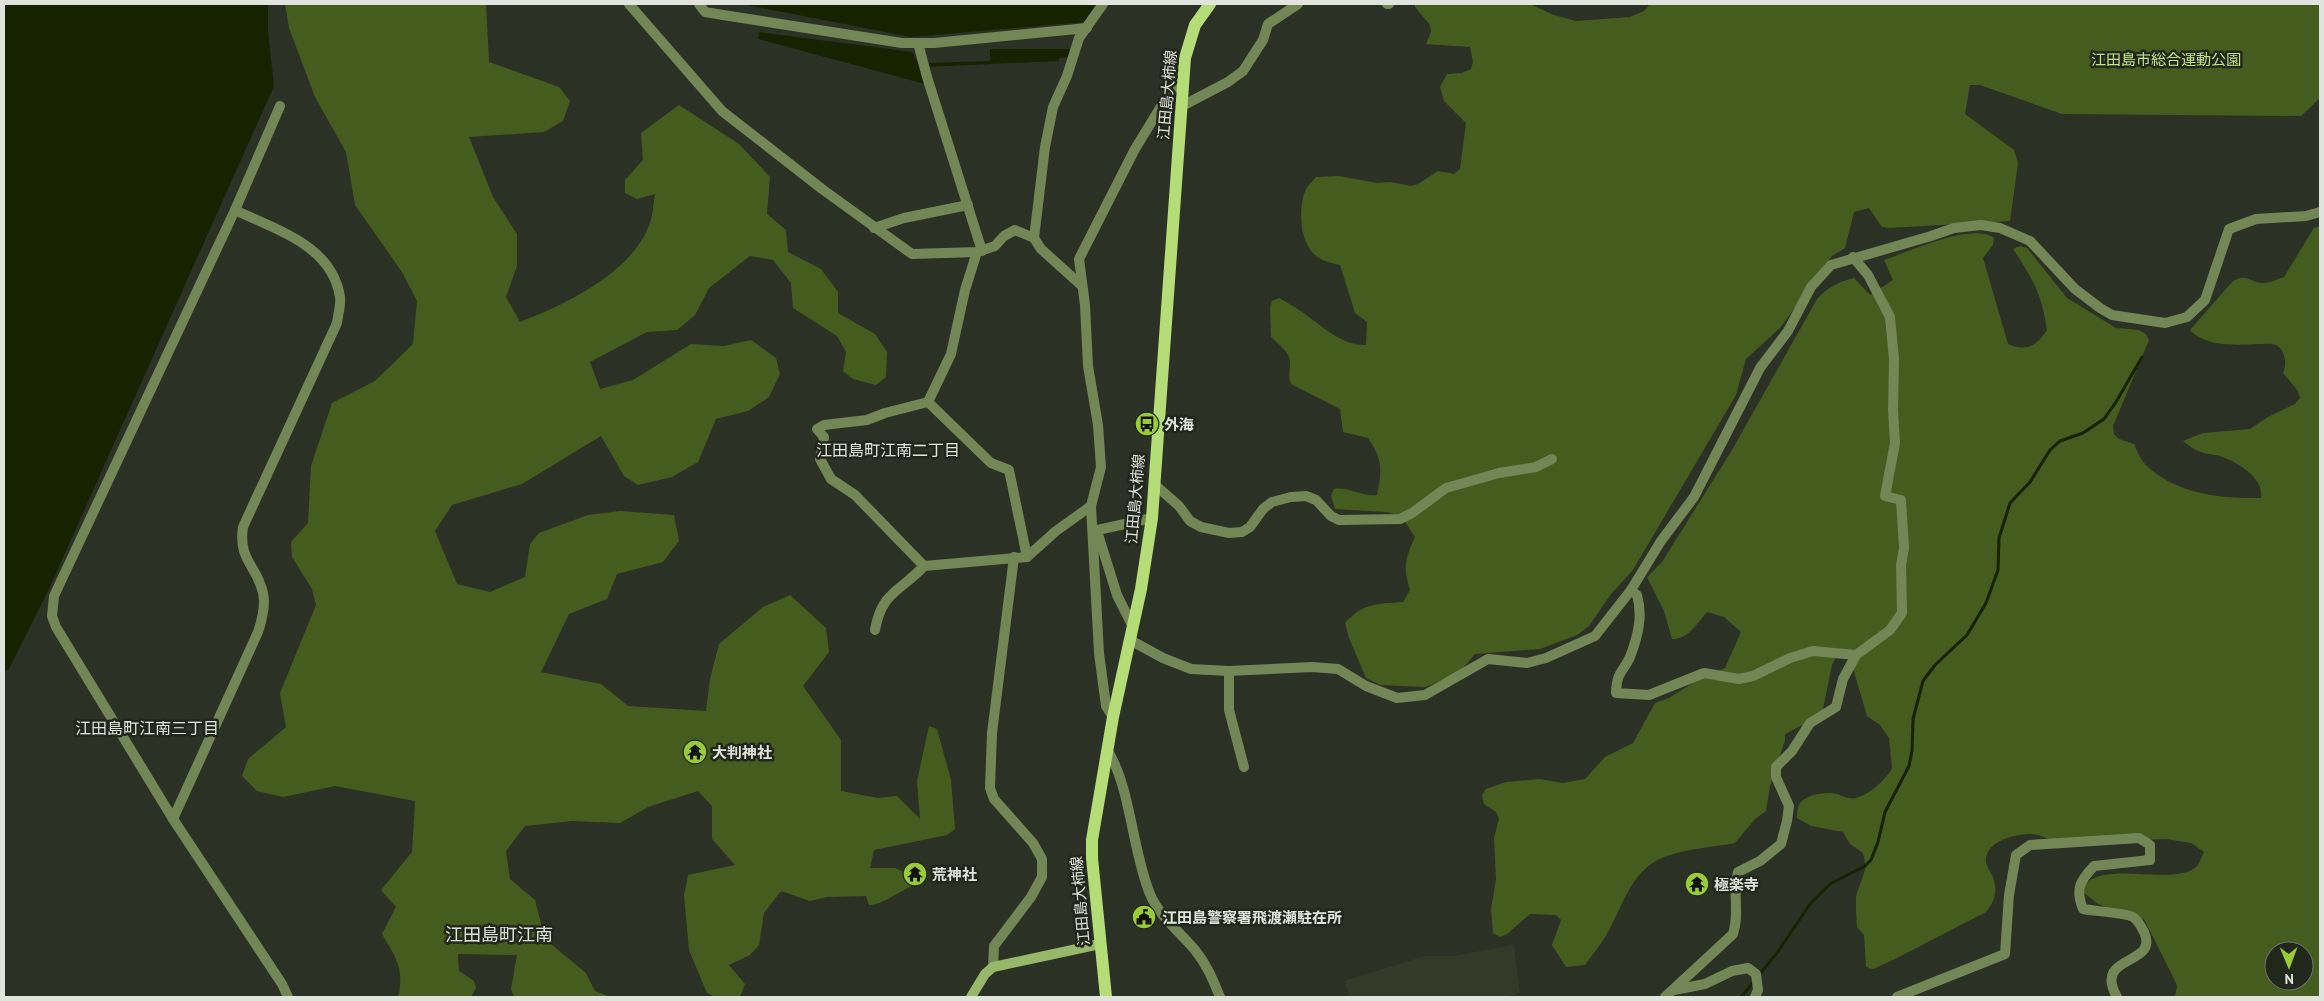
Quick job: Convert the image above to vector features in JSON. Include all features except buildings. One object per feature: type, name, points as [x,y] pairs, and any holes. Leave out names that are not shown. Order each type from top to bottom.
[{"type":"main road","name":"江田島大柿線","points":[[1106,997],[1092,840],[1113,717],[1141,590],[1152,518],[1183,82],[1189,42],[1195,25],[1210,4]]},
{"type":"main road","points":[[971,997],[986,974],[993,967],[1100,944]]},
{"type":"street","points":[[629,4],[722,111],[874,228],[912,254],[980,252],[995,246],[1004,236],[1016,230],[1034,238],[1041,249],[1081,285]]},
{"type":"street","points":[[700,4],[706,12],[722,15],[871,40],[918,43],[1087,28]]},
{"type":"street","points":[[1034,238],[1045,146],[1053,107],[1068,76],[1078,38],[1103,4]]},
{"type":"street","points":[[1182,106],[1228,82],[1243,71],[1263,40],[1268,24],[1298,4]]},
{"type":"street","points":[[918,43],[927,78],[968,205],[980,252],[965,290],[951,354],[928,402]]},
{"type":"street","points":[[1113,717],[1106,706],[1099,653],[1095,531],[1092,506],[1101,467],[1094,394],[1088,366],[1085,305],[1079,258],[1135,149],[1171,90],[1183,82]]},
{"type":"street","points":[[280,106],[235,210],[54,596],[52,605],[56,627],[173,819],[282,984],[288,997]]},
{"type":"street","points":[[874,228],[904,218],[968,205]]},
{"type":"street","points":[[173,819],[258,632],[264,614],[264,594],[259,580],[242,552],[243,527],[337,323],[340,298],[335,279],[326,262],[311,247],[235,210]]},
{"type":"street","points":[[1130,640],[1163,658],[1191,669],[1229,671],[1312,666],[1338,669],[1366,686],[1397,698],[1425,695],[1488,659],[1527,663],[1546,658],[1595,636],[1631,590],[1661,541],[1694,497],[1760,368],[1788,331],[1810,287],[1831,265],[1954,228],[1981,225],[2000,228],[2030,242],[2076,288],[2100,308],[2112,315],[2165,323],[2187,316],[2205,300],[2229,229],[2256,219],[2306,216],[2320,212]]},
{"type":"street","points":[[1664,997],[1732,934],[1737,921],[1735,882],[1738,872],[1760,861],[1781,844],[1788,821],[1789,806],[1776,777],[1776,768],[1792,751],[1810,723],[1836,707],[1843,679],[1856,655],[1890,630],[1902,614],[1901,565],[1904,548],[1901,500],[1885,496],[1895,443],[1893,410],[1894,359],[1890,317],[1868,275],[1853,257]]},
{"type":"street","points":[[928,402],[992,463],[1009,470],[1027,558]]},
{"type":"street","points":[[924,566],[856,495],[831,479],[820,459],[824,437],[818,429],[824,425],[867,420],[885,413],[928,402]]},
{"type":"street","points":[[1154,484],[1179,506],[1190,521],[1201,527],[1229,533],[1242,532],[1272,502],[1299,496],[1306,496],[1316,500],[1331,516],[1339,520],[1400,519],[1412,514],[1446,488],[1499,473],[1536,467],[1552,459]]},
{"type":"street","points":[[875,630],[878,612],[890,594],[912,580],[924,566],[1014,557],[1027,558],[1056,531],[1092,506]]},
{"type":"street","points":[[1095,531],[1152,518]]},
{"type":"street","points":[[1095,531],[1117,596],[1133,627]]},
{"type":"street","points":[[993,967],[994,946],[1031,897],[1042,877],[1042,859],[1033,843],[994,799],[990,788],[992,733],[1014,557]]},
{"type":"street","points":[[1631,590],[1637,595],[1641,619],[1629,658],[1617,678],[1616,693],[1649,695],[1704,673],[1739,679],[1753,676],[1790,658],[1813,651],[1856,655]]},
{"type":"street","points":[[1229,671],[1229,710],[1244,767]]},
{"type":"street","points":[[1108,751],[1117,766],[1137,853],[1150,895],[1167,919],[1208,968],[1220,997]]},
{"type":"street","points":[[1897,997],[2005,954],[2009,895],[2016,855],[2030,845],[2139,838],[2150,845],[2150,860],[2094,866],[2082,879],[2078,896],[2083,909],[2133,917],[2142,927],[2147,939],[2145,949],[2136,958],[2120,964],[2112,972],[2111,986],[2117,997]]},
{"type":"street","points":[[1673,990],[1705,984],[1732,971],[1748,968],[1756,974],[1758,990],[1755,997]]},
{"type":"shaded area","points":[[4,4],[268,4],[268,32],[274,86],[48,591],[9,669],[4,672]]},
{"type":"shaded area","points":[[742,4],[1096,4],[1084,22],[911,37]]},
{"type":"shaded area","points":[[759,32],[912,52],[925,76],[925,84],[758,39]]},
{"type":"shaded area","points":[[990,49],[1070,49],[1069,57],[1059,58],[1059,61],[927,67],[927,63],[990,61]]},
{"type":"shaded area","points":[[1514,945],[1520,993],[1505,997],[1350,997],[1344,981],[1425,956],[1453,956]]},
{"type":"green space","points":[[285,4],[486,4],[489,62],[559,87],[570,101],[563,121],[544,132],[469,137],[493,197],[517,234],[517,266],[506,297],[520,322],[556,307],[593,286],[626,260],[639,245],[650,224],[655,194],[637,199],[625,193],[625,180],[643,160],[641,133],[679,105],[739,144],[770,177],[767,214],[786,230],[788,252],[821,269],[838,292],[838,313],[875,334],[887,352],[886,377],[876,385],[853,379],[843,371],[846,352],[837,336],[793,308],[791,283],[773,260],[750,256],[709,288],[695,315],[677,330],[647,332],[590,362],[600,389],[633,380],[691,344],[724,346],[751,340],[776,358],[780,374],[769,397],[748,411],[716,419],[698,462],[672,477],[638,485],[624,476],[601,436],[522,484],[452,505],[435,531],[457,584],[490,592],[525,577],[530,544],[539,533],[588,515],[620,511],[674,515],[679,541],[663,562],[617,574],[607,599],[569,614],[541,672],[601,684],[628,706],[706,711],[710,679],[719,644],[763,607],[790,595],[826,628],[829,652],[803,686],[841,740],[841,791],[878,798],[897,796],[920,819],[917,781],[929,726],[937,729],[951,780],[955,829],[947,835],[874,850],[870,868],[895,868],[908,874],[912,886],[879,903],[869,905],[866,896],[827,897],[810,901],[781,891],[764,913],[759,945],[750,955],[729,965],[745,984],[740,997],[715,997],[707,993],[689,950],[684,895],[688,875],[735,865],[712,839],[712,806],[698,791],[648,807],[620,823],[572,821],[525,826],[506,851],[510,879],[535,900],[545,939],[586,973],[595,991],[611,997],[514,997],[511,989],[517,955],[458,954],[459,971],[474,981],[476,988],[471,997],[398,997],[400,971],[395,957],[382,934],[396,907],[381,890],[412,852],[415,801],[335,786],[283,797],[257,791],[242,776],[248,759],[286,727],[280,693],[316,605],[312,589],[292,557],[291,542],[308,523],[311,466],[332,403],[375,381],[413,344],[417,301],[402,272],[355,205],[346,152],[315,97],[289,28]]},
{"type":"green space","name":"江田島市総合運動公園","points":[[1415,4],[1530,4],[1554,15],[1576,21],[1630,17],[1644,11],[1650,4],[2320,4],[2320,98],[2301,116],[2062,114],[1980,85],[1970,85],[1965,114],[2014,150],[2018,163],[2010,221],[1889,228],[1882,227],[1869,208],[1854,212],[1845,248],[1832,256],[1780,328],[1746,359],[1736,395],[1633,570],[1611,594],[1589,626],[1577,635],[1540,649],[1475,654],[1460,672],[1426,687],[1380,685],[1366,678],[1349,638],[1345,623],[1364,608],[1378,604],[1403,602],[1410,590],[1406,575],[1406,563],[1415,537],[1402,517],[1387,512],[1335,509],[1331,496],[1334,489],[1339,488],[1377,495],[1380,479],[1379,459],[1368,438],[1343,432],[1340,409],[1291,384],[1289,376],[1290,359],[1284,349],[1271,337],[1270,307],[1272,301],[1279,298],[1341,339],[1366,345],[1367,322],[1355,313],[1340,265],[1317,257],[1306,241],[1301,214],[1303,196],[1306,189],[1316,177],[1339,176],[1377,183],[1391,182],[1411,186],[1418,184],[1438,171],[1454,174],[1460,169],[1466,123],[1444,101],[1440,87],[1447,74],[1462,73],[1471,69],[1473,62],[1470,47],[1426,44],[1431,32],[1430,25],[1415,7]]},
{"type":"green space","points":[[2320,226],[2320,997],[2175,997],[2177,986],[2144,919],[2098,904],[2083,892],[2089,881],[2101,876],[2117,874],[2171,875],[2186,872],[2197,866],[2204,852],[2191,843],[2167,839],[2061,842],[2031,834],[2017,835],[2002,840],[1990,849],[1987,855],[1986,862],[1995,882],[1995,891],[1992,904],[1986,912],[1895,959],[1873,969],[1866,967],[1864,935],[1857,927],[1856,911],[1856,896],[1866,867],[1863,853],[1850,844],[1843,832],[1811,826],[1797,818],[1799,805],[1807,797],[1828,793],[1856,798],[1876,786],[1892,769],[1889,738],[1880,725],[1867,716],[1850,658],[1839,651],[1832,665],[1823,709],[1812,720],[1785,734],[1785,740],[1770,786],[1766,811],[1755,819],[1735,843],[1694,849],[1670,855],[1657,860],[1647,867],[1632,885],[1607,934],[1585,965],[1566,967],[1552,945],[1561,920],[1556,915],[1530,914],[1507,934],[1500,937],[1493,933],[1491,909],[1496,879],[1494,838],[1499,819],[1496,812],[1484,804],[1482,795],[1486,789],[1506,782],[1540,779],[1563,783],[1585,779],[1605,757],[1633,743],[1655,703],[1669,698],[1696,681],[1725,668],[1741,632],[1724,617],[1707,612],[1687,634],[1678,639],[1672,639],[1664,611],[1647,577],[1662,562],[1732,450],[1817,299],[1825,291],[1838,283],[1854,278],[1870,295],[1893,280],[1884,260],[1940,240],[1956,236],[1984,234],[1994,238],[1993,245],[1983,258],[2008,344],[2026,347],[2035,344],[2047,330],[2036,287],[2013,249],[2020,246],[2027,248],[2067,298],[2116,328],[2139,330],[2146,334],[2149,340],[2113,426],[2114,434],[2119,439],[2134,444],[2145,464],[2170,482],[2199,493],[2215,496],[2261,498],[2261,490],[2258,483],[2248,471],[2220,456],[2199,451],[2183,441],[2203,433],[2250,429],[2268,417],[2295,404],[2300,398],[2298,391],[2283,373],[2285,366],[2284,354],[2274,344],[2221,344],[2204,340],[2190,330],[2232,282],[2237,279],[2245,278],[2259,283],[2266,283],[2284,277],[2314,228]]},
{"type":"waterway","points":[[1759,975],[1777,953],[1810,904],[1830,884],[1865,866],[1871,860],[1878,842],[1885,812],[1909,766],[1912,751],[1913,719],[1923,681],[1935,665],[1967,635],[1986,603],[1998,570],[1999,538],[2010,503],[2030,482],[2050,450],[2060,441],[2083,433],[2104,419],[2142,357]]},
{"type":"waterway","points":[[1741,997],[1755,980]]},
{"type":"place","name":"外海","points":[[1147,424]]},
{"type":"place","name":"大判神社","points":[[695,752]]},
{"type":"place","name":"荒神社","points":[[915,874]]},
{"type":"place","name":"極楽寺","points":[[1697,884]]},
{"type":"place","name":"江田島警察署飛渡瀬駐在所","points":[[1144,917]]},
{"type":"district","name":"江田島町江南二丁目","points":[[888,450]]},
{"type":"district","name":"江田島町江南三丁目","points":[[147,728]]},
{"type":"district","name":"江田島町江南","points":[[499,934]]}]
